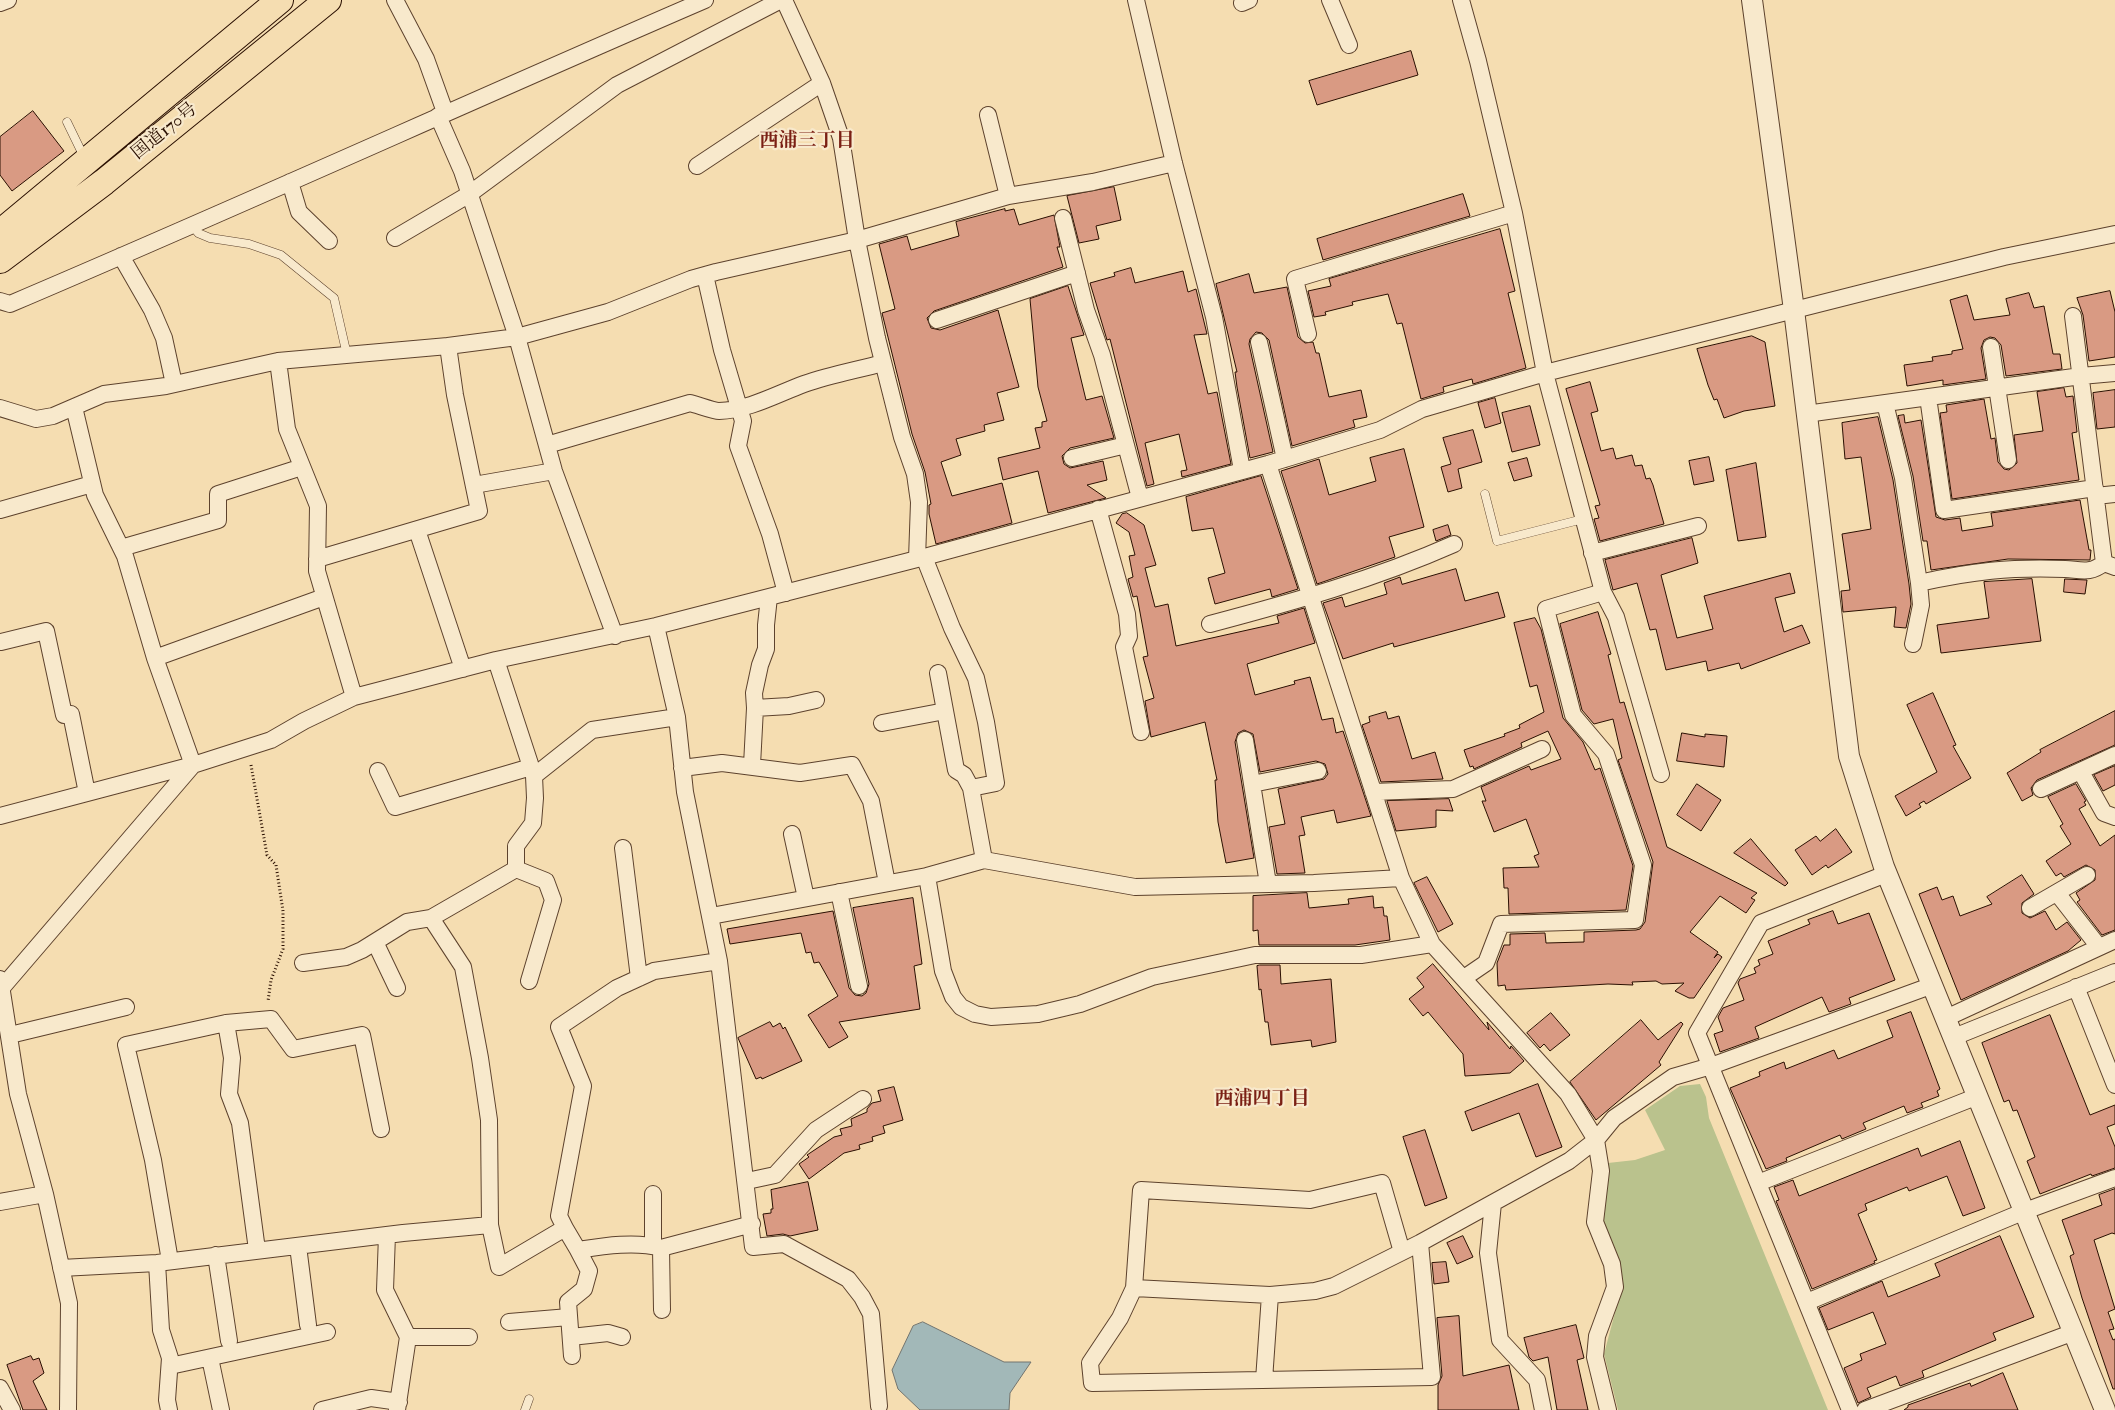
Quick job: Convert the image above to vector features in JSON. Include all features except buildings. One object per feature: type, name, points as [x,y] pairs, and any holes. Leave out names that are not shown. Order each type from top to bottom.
[{"type":"highway","name":"国道170号","points":[[0,233],[280,0]]},
{"type":"highway","name":"国道170号","points":[[0,260],[104,182],[328,0]]},
{"type":"street","points":[[0,3],[8,0]]},
{"type":"street","points":[[396,0],[426,59],[441,114],[517,336],[554,471],[615,636]]},
{"type":"street","points":[[0,301],[10,304],[705,0]]},
{"type":"street","points":[[394,238],[468,195],[616,85],[782,0],[822,83],[841,138],[857,240],[883,363],[902,437],[915,474],[919,502],[921,558],[976,678],[986,722],[996,783],[971,788]]},
{"type":"street","points":[[1136,0],[1174,163],[1214,317],[1242,470]]},
{"type":"street","points":[[1330,0],[1349,45]]},
{"type":"street","points":[[1461,0],[1478,60],[1514,212],[1544,373],[1603,592],[1616,617],[1661,774]]},
{"type":"street","points":[[1752,0],[1794,310],[1850,756],[1886,874],[1933,985],[2105,1410]]},
{"type":"street","points":[[697,166],[822,83]]},
{"type":"street","points":[[988,115],[1008,196]]},
{"type":"street","points":[[0,408],[36,419],[53,416],[104,394],[174,384],[278,361],[448,346],[517,336],[608,312],[705,275],[857,240],[1008,196],[1094,182],[1174,163]]},
{"type":"street","points":[[290,182],[299,212],[329,241]]},
{"type":"street","points":[[1308,334],[1295,279],[1514,212]]},
{"type":"street","points":[[1063,218],[1086,310],[1102,354],[1140,498]]},
{"type":"street","points":[[0,816],[193,765],[248,748],[271,740],[354,697],[496,660],[615,636],[786,593],[1268,464],[1380,430],[1422,409],[1544,373],[2004,257],[2115,234]]},
{"type":"street","points":[[121,256],[152,310],[164,338],[174,384]]},
{"type":"street","points":[[937,320],[1077,273]]},
{"type":"street","points":[[705,275],[722,350],[744,420],[738,446],[770,534],[786,593]]},
{"type":"street","points":[[1919,583],[1973,571],[2019,567],[2094,571],[2110,565],[2095,492],[2073,316]]},
{"type":"street","points":[[1259,342],[1285,458]]},
{"type":"street","points":[[317,559],[480,511],[448,346]]},
{"type":"street","points":[[1991,347],[2008,460]]},
{"type":"street","points":[[278,361],[287,429],[318,506],[317,571],[354,697]]},
{"type":"street","points":[[547,446],[690,404],[706,406],[717,411],[740,408],[789,392],[803,385],[883,363]]},
{"type":"street","points":[[1806,414],[1997,387],[2115,373]]},
{"type":"street","points":[[1928,397],[1944,510],[2095,492],[2115,494]]},
{"type":"street","points":[[1885,403],[1903,478],[1919,583],[1921,605],[1913,644]]},
{"type":"street","points":[[74,407],[95,495],[121,548],[155,658],[193,765]]},
{"type":"street","points":[[1072,458],[1126,445]]},
{"type":"street","points":[[1268,464],[1401,878],[1432,944],[1568,1094],[1596,1140],[1601,1171],[1595,1222],[1612,1264],[1615,1287],[1597,1336],[1594,1357],[1608,1410]]},
{"type":"street","points":[[121,548],[218,520],[218,494],[302,467]]},
{"type":"street","points":[[474,485],[554,471]]},
{"type":"street","points":[[0,510],[92,484]]},
{"type":"street","points":[[1098,509],[1127,614],[1128,636],[1124,647],[1141,732]]},
{"type":"street","points":[[1592,553],[1698,526]]},
{"type":"street","points":[[417,530],[463,669]]},
{"type":"street","points":[[1210,624],[1312,597],[1406,565],[1454,544]]},
{"type":"street","points":[[1464,978],[1486,963],[1501,924],[1635,920],[1643,865],[1606,754],[1574,715],[1546,609],[1603,592]]},
{"type":"street","points":[[155,658],[324,597]]},
{"type":"street","points":[[752,765],[754,693],[760,665],[766,649],[766,625],[770,597]]},
{"type":"street","points":[[656,626],[677,717],[685,792],[720,961],[752,1224],[753,1247],[784,1244],[848,1279],[862,1296],[870,1314],[879,1406]]},
{"type":"street","points":[[1,642],[46,631],[64,715],[71,714],[88,793]]},
{"type":"street","points":[[496,660],[532,772],[536,798],[533,823],[516,846],[516,869]]},
{"type":"street","points":[[938,673],[956,770],[964,775],[971,788],[984,860]]},
{"type":"street","points":[[755,708],[789,706],[816,700]]},
{"type":"street","points":[[882,723],[945,711]]},
{"type":"street","points":[[378,771],[395,807],[532,772],[592,730],[677,717]]},
{"type":"street","points":[[1245,740],[1268,884]]},
{"type":"street","points":[[1373,792],[1453,789],[1542,748]]},
{"type":"street","points":[[2041,789],[2115,755]]},
{"type":"street","points":[[682,768],[722,762],[752,765],[800,774],[852,765],[871,801],[887,883]]},
{"type":"street","points":[[68,1410],[70,1303],[45,1194],[18,1094],[1,985],[193,765]]},
{"type":"street","points":[[1252,784],[1318,771]]},
{"type":"street","points":[[2080,772],[2104,814],[2115,817]]},
{"type":"street","points":[[792,834],[806,898]]},
{"type":"street","points":[[623,848],[639,978]]},
{"type":"street","points":[[711,916],[926,876],[984,860],[1136,887],[1401,878]]},
{"type":"street","points":[[303,963],[346,957],[407,922],[431,918],[516,869]]},
{"type":"street","points":[[516,869],[546,881],[553,900],[529,981]]},
{"type":"street","points":[[1850,1410],[1698,1032],[1762,923],[1886,874]]},
{"type":"street","points":[[2030,908],[2087,875]]},
{"type":"street","points":[[926,876],[942,971],[954,997],[961,1007],[975,1014],[991,1017],[1038,1014],[1080,1004],[1152,977],[1255,954],[1361,955],[1432,944]]},
{"type":"street","points":[[839,892],[859,986]]},
{"type":"street","points":[[2057,894],[2099,948]]},
{"type":"street","points":[[431,918],[463,966],[489,1120],[490,1225],[499,1266],[565,1228]]},
{"type":"street","points":[[1946,1018],[2115,940]]},
{"type":"street","points":[[375,942],[397,988]]},
{"type":"street","points":[[572,1356],[568,1302],[584,1289],[589,1271],[559,1216],[583,1086],[560,1027],[617,988],[654,971],[720,961]]},
{"type":"street","points":[[1954,1037],[2115,972]]},
{"type":"street","points":[[1134,1288],[1270,1295],[1315,1292],[1334,1286],[1420,1243],[1569,1161],[1596,1140],[1614,1118],[1673,1077],[1711,1066],[1933,985]]},
{"type":"street","points":[[2076,987],[2115,1085]]},
{"type":"street","points":[[10,1036],[126,1007]]},
{"type":"street","points":[[169,1410],[167,1400],[170,1358],[161,1330],[163,1262],[153,1160],[126,1045],[226,1023],[266,1019],[271,1019],[293,1049],[362,1034],[381,1129]]},
{"type":"street","points":[[226,1023],[232,1058],[229,1094],[240,1123],[257,1250]]},
{"type":"street","points":[[1758,1183],[1978,1096]]},
{"type":"street","points":[[747,1181],[775,1175],[816,1130],[862,1099]]},
{"type":"street","points":[[1806,1302],[2025,1211],[2115,1178]]},
{"type":"street","points":[[1402,1252],[1382,1183],[1310,1200],[1141,1190],[1134,1288],[1120,1318],[1090,1363],[1092,1384],[1432,1377],[1420,1243]]},
{"type":"street","points":[[0,1202],[45,1194]]},
{"type":"street","points":[[653,1194],[662,1310]]},
{"type":"street","points":[[1493,1203],[1488,1253],[1500,1340],[1537,1380],[1543,1410]]},
{"type":"street","points":[[578,1250],[604,1246],[657,1247],[752,1224]]},
{"type":"street","points":[[61,1268],[163,1262],[387,1235],[490,1225]]},
{"type":"street","points":[[322,1410],[371,1398],[398,1406],[408,1337],[385,1290],[387,1235]]},
{"type":"street","points":[[298,1246],[308,1325]]},
{"type":"street","points":[[216,1255],[229,1342]]},
{"type":"street","points":[[1264,1380],[1270,1295]]},
{"type":"street","points":[[509,1322],[569,1317]]},
{"type":"street","points":[[170,1366],[327,1332]]},
{"type":"street","points":[[1865,1410],[2074,1332]]},
{"type":"street","points":[[570,1337],[608,1334],[622,1336]]},
{"type":"street","points":[[408,1337],[469,1337]]},
{"type":"street","points":[[210,1358],[221,1410]]},
{"type":"street","points":[[0,1388],[12,1410]]},
{"type":"lane","points":[[67,122],[86,161]]},
{"type":"lane","points":[[192,226],[198,233],[210,238],[250,244],[281,255],[334,298],[347,355]]},
{"type":"lane","points":[[1485,494],[1497,541],[1583,520]]},
{"type":"lane","points":[[525,1410],[529,1399]]},
{"type":"path","points":[[248,748],[267,855],[276,865],[283,911],[283,949],[271,980],[266,1019]]},
{"type":"green space","points":[[1700,1084],[1706,1097],[1709,1118],[1828,1410],[1618,1410],[1604,1354],[1621,1290],[1600,1222],[1608,1163],[1635,1160],[1665,1150],[1645,1110],[1680,1086]]},
{"type":"shaded area","points":[[923,1322],[1004,1362],[1031,1362],[1010,1393],[1009,1410],[920,1410],[898,1389],[892,1370],[913,1326]]},
{"type":"district","name":"西浦三丁目","points":[[807,142]]},
{"type":"district","name":"西浦四丁目","points":[[1262,1100]]}]
